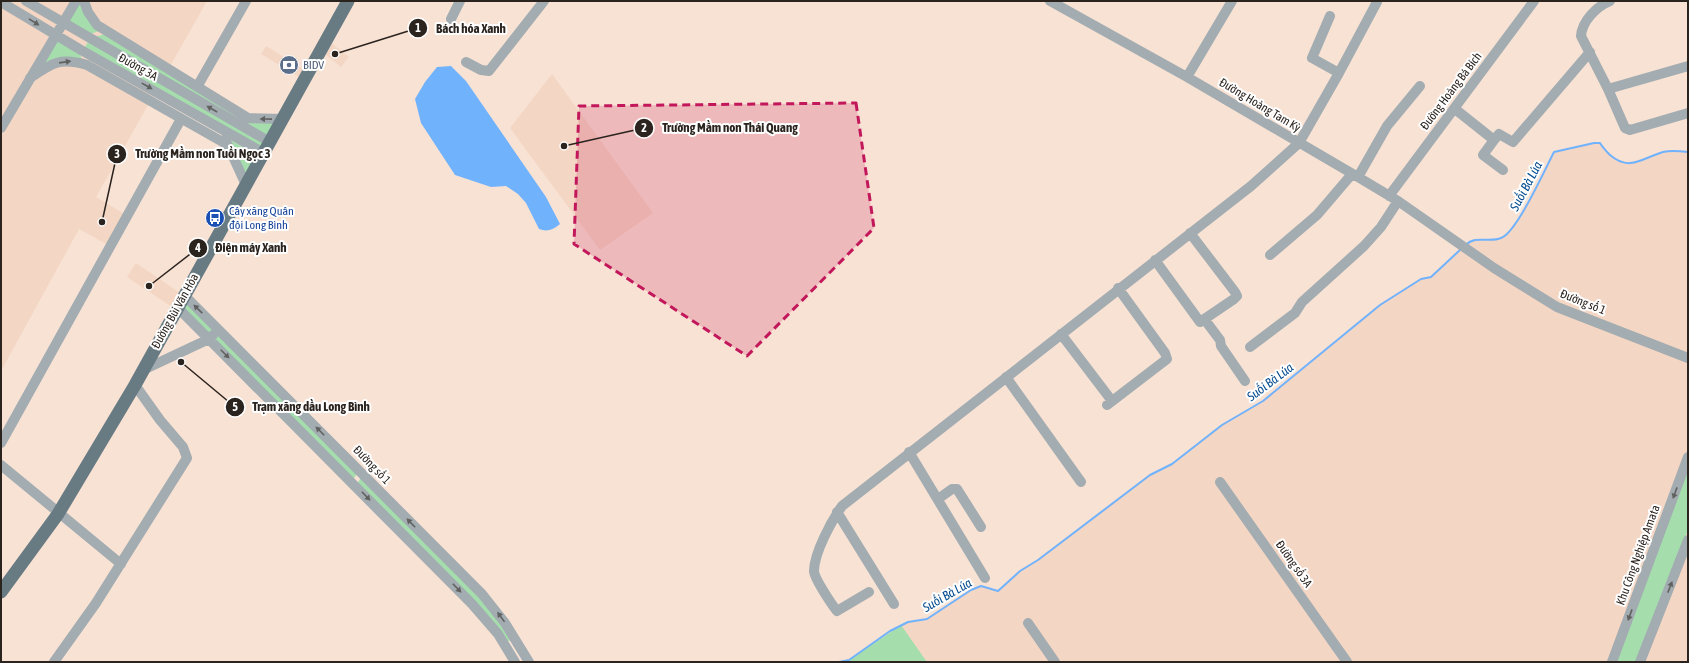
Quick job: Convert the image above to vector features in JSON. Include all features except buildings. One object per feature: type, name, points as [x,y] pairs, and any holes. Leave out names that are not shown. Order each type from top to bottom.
[{"type":"main road","name":"Đường Bùi Văn Hòa","points":[[1,592],[58,514],[135,385],[348,1]]},
{"type":"street","name":"Đường 3A","points":[[26,1],[228,118],[267,147]]},
{"type":"street","points":[[1,128],[30,78],[57,36],[63,22],[76,1]]},
{"type":"street","name":"Đường 3A","points":[[84,1],[88,12],[97,25],[248,118],[283,119]]},
{"type":"street","points":[[197,87],[246,1]]},
{"type":"street","points":[[451,19],[460,1]]},
{"type":"street","points":[[466,62],[482,70],[488,71],[544,1]]},
{"type":"street","name":"Đường Hoàng Tam Kỳ","points":[[1050,1],[1187,77],[1355,175],[1398,201],[1452,239]]},
{"type":"street","points":[[1070,11],[1074,1]]},
{"type":"street","points":[[1187,77],[1232,1]]},
{"type":"street","name":"Đường Hoàng Bá Bích","points":[[1389,196],[1534,1]]},
{"type":"street","points":[[1610,1],[1597,8],[1581,31],[1581,36],[1608,89],[1623,124],[1630,130],[1688,113]]},
{"type":"street","name":"Đường 3A","points":[[1,2],[81,50],[222,130],[267,147]]},
{"type":"street","points":[[869,592],[837,611],[814,574],[824,537],[838,512],[851,498],[909,452],[1250,186],[1299,143],[1378,2]]},
{"type":"street","points":[[1330,16],[1312,58],[1339,73]]},
{"type":"street","points":[[87,65],[81,50],[88,37],[108,32]]},
{"type":"street","points":[[1503,170],[1483,155],[1494,140],[1499,134],[1513,142],[1517,139],[1590,52]]},
{"type":"street","name":"Đường 3A","points":[[30,78],[43,69],[58,62],[70,60],[87,65],[228,145]]},
{"type":"street","points":[[1608,89],[1688,66]]},
{"type":"street","points":[[1270,255],[1317,215],[1355,175],[1384,130],[1420,86]]},
{"type":"street","points":[[1455,109],[1494,140]]},
{"type":"street","points":[[228,118],[248,118]]},
{"type":"street","points":[[1,443],[181,119]]},
{"type":"street","points":[[222,130],[246,185]]},
{"type":"street","points":[[1250,347],[1295,313],[1302,302],[1364,246],[1381,226],[1398,201]]},
{"type":"street","points":[[1155,260],[1200,322],[1205,320],[1237,296],[1190,233]]},
{"type":"street","name":"Đường số 1","points":[[1452,239],[1557,307],[1688,358]]},
{"type":"street","points":[[1061,334],[1109,403],[1166,359],[1165,353],[1118,288]]},
{"type":"street","name":"Đường số 1","points":[[184,296],[482,594],[516,640],[529,662]]},
{"type":"street","points":[[177,307],[472,604],[506,646],[515,662]]},
{"type":"street","points":[[1205,320],[1220,340],[1221,346],[1245,381]]},
{"type":"street","points":[[143,370],[209,339],[218,329]]},
{"type":"street","points":[[1006,377],[1081,482]]},
{"type":"street","points":[[54,662],[96,603],[187,458],[181,444],[160,420],[135,385]]},
{"type":"street","points":[[909,452],[985,578]]},
{"type":"street","name":"Khu Công Nghiệp Amata","points":[[1612,662],[1688,457]]},
{"type":"street","points":[[1,465],[58,514],[121,564]]},
{"type":"street","points":[[354,484],[361,472]]},
{"type":"street","name":"Đường số 3A","points":[[1220,482],[1347,662]]},
{"type":"street","points":[[938,499],[952,489],[957,489],[981,527]]},
{"type":"street","points":[[838,512],[894,604]]},
{"type":"street","points":[[1640,662],[1688,540]]},
{"type":"street","points":[[1028,623],[1055,662]]},
{"type":"street","points":[[506,646],[516,640]]},
{"type":"highlighted area","points":[[856,103],[874,228],[747,356],[574,244],[579,106]]},
{"type":"shaded area","points":[[1,1],[207,1],[96,197],[126,215],[108,245],[79,229],[1,371]]},
{"type":"shaded area","points":[[330,42],[349,57],[341,67],[324,53]]},
{"type":"shaded area","name":"BIDV","points":[[266,46],[305,70],[301,78],[261,54]]},
{"type":"shaded area","points":[[552,74],[653,213],[600,250],[510,128]]},
{"type":"shaded area","points":[[1600,143],[1604,150],[1615,159],[1631,164],[1668,151],[1688,152],[1688,662],[927,662],[901,626],[908,622],[927,619],[971,590],[981,586],[998,591],[1020,571],[1150,475],[1172,464],[1222,425],[1263,401],[1380,305],[1421,279],[1431,277],[1469,242],[1501,238],[1509,232],[1522,214],[1554,152]]},
{"type":"shaded area","points":[[136,263],[180,293],[172,307],[127,277]]},
{"type":"green space","points":[[79,1],[99,31],[90,34],[66,19]]},
{"type":"green space","points":[[105,34],[236,116],[232,116],[95,37]]},
{"type":"green space","points":[[55,39],[80,54],[82,60],[66,57],[41,65]]},
{"type":"green space","points":[[88,42],[265,143],[262,147],[85,47]]},
{"type":"green space","points":[[240,121],[276,123],[269,136]]},
{"type":"green space","points":[[227,138],[258,155],[246,176]]},
{"type":"green space","points":[[185,300],[215,329],[209,336],[181,308]]},
{"type":"green space","points":[[219,333],[358,472],[353,480],[213,339]]},
{"type":"green space","points":[[1688,468],[1688,529],[1686,535],[1636,662],[1617,662]]},
{"type":"green space","points":[[362,476],[480,596],[512,639],[506,643],[357,484]]},
{"type":"green space","points":[[901,625],[927,662],[839,662],[849,660]]},
{"type":"water","points":[[451,66],[466,81],[546,197],[560,224],[555,228],[550,230],[539,229],[526,203],[518,194],[506,186],[491,187],[455,175],[421,123],[415,99],[425,82],[437,67]]},
{"type":"waterway","name":"Suối Bà Lúa","points":[[1466,245],[1474,240],[1492,240],[1501,238],[1508,233],[1522,213],[1554,152],[1600,143],[1610,155],[1624,163],[1636,162],[1666,151],[1688,152]]},
{"type":"waterway","name":"Suối Bà Lúa","points":[[839,662],[849,660],[890,631],[908,622],[927,619],[971,590],[981,586],[998,591],[1020,571],[1038,560],[1150,475],[1172,464],[1222,425],[1263,401],[1380,305],[1421,279],[1431,277],[1461,249]]},
{"type":"place","name":"Bách hóa Xanh","points":[[335,54]]},
{"type":"place","name":"BIDV","points":[[289,65]]},
{"type":"place","name":"Trường Mầm non Thái Quang","points":[[564,146]]},
{"type":"place","name":"Cây xăng Quân đội Long Bình","points":[[215,218]]},
{"type":"place","name":"Trường Mầm non Tuổi Ngọc 3","points":[[102,222]]},
{"type":"place","name":"Điện máy Xanh","points":[[149,286]]},
{"type":"place","name":"Trạm xăng dầu Long Bình","points":[[181,362]]}]
